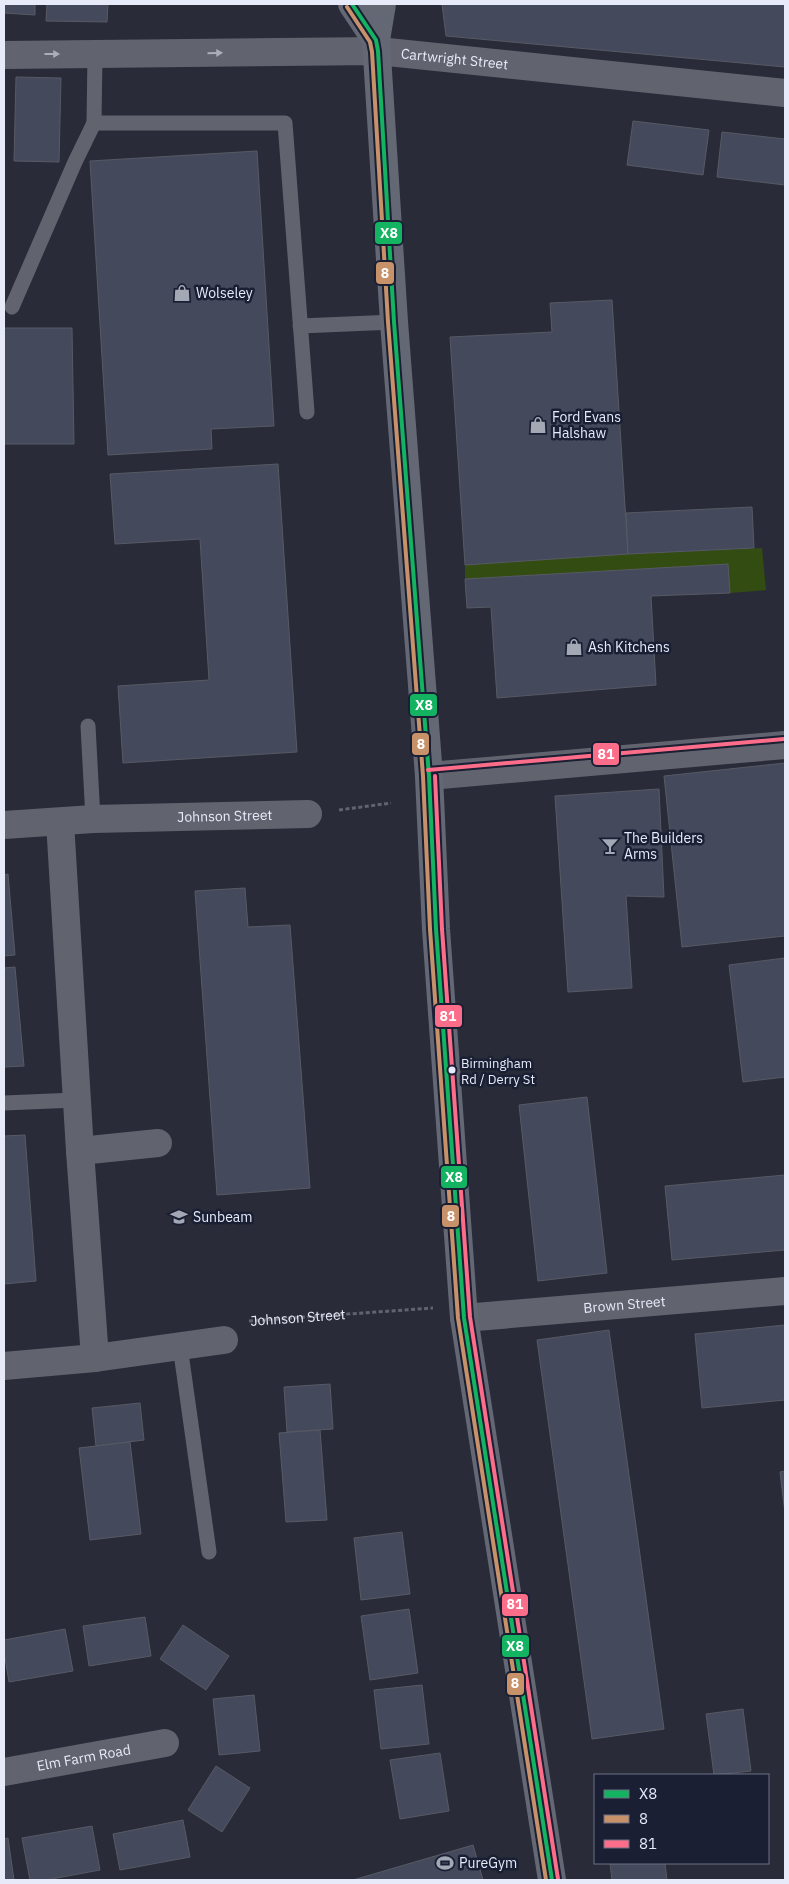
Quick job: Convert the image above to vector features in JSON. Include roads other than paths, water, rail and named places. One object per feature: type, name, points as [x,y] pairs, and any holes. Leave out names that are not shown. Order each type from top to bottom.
[{"type":"highway","points":[[352,4],[377,45]]},
{"type":"highway","points":[[382,4],[377,45],[394,322],[428,776],[437,938],[464,1318],[552,1880]]},
{"type":"street","name":"Cartwright Street","points":[[4,55],[377,45],[785,93]]},
{"type":"street","points":[[428,776],[785,745]]},
{"type":"street","name":"Johnson Street","points":[[4,824],[93,819],[308,814]]},
{"type":"street","points":[[60,822],[76,1100],[95,1358]]},
{"type":"street","points":[[80,1152],[158,1143]]},
{"type":"street","name":"Brown Street","points":[[464,1318],[785,1290]]},
{"type":"street","points":[[4,1366],[95,1358],[180,1346],[232,1331]]},
{"type":"street","name":"Elm Farm Road","points":[[4,1772],[165,1743]]},
{"type":"lane","points":[[12,307],[74,162],[94,124],[95,54]]},
{"type":"lane","points":[[94,124],[285,123],[307,412]]},
{"type":"lane","points":[[300,326],[394,322]]},
{"type":"lane","points":[[88,726],[93,819]]},
{"type":"lane","points":[[4,1103],[76,1100]]},
{"type":"lane","points":[[180,1346],[209,1552]]},
{"type":"place","name":"Wolseley","points":[[182,293]]},
{"type":"place","name":"Ford Evans Halshaw","points":[[538,425]]},
{"type":"place","name":"Ash Kitchens","points":[[574,647]]},
{"type":"place","name":"The Builders Arms","points":[[610,846]]},
{"type":"place","name":"Birmingham Rd / Derry St","points":[[452,1070]]},
{"type":"place","name":"Sunbeam","points":[[179,1217]]},
{"type":"place","name":"PureGym","points":[[445,1863]]}]
